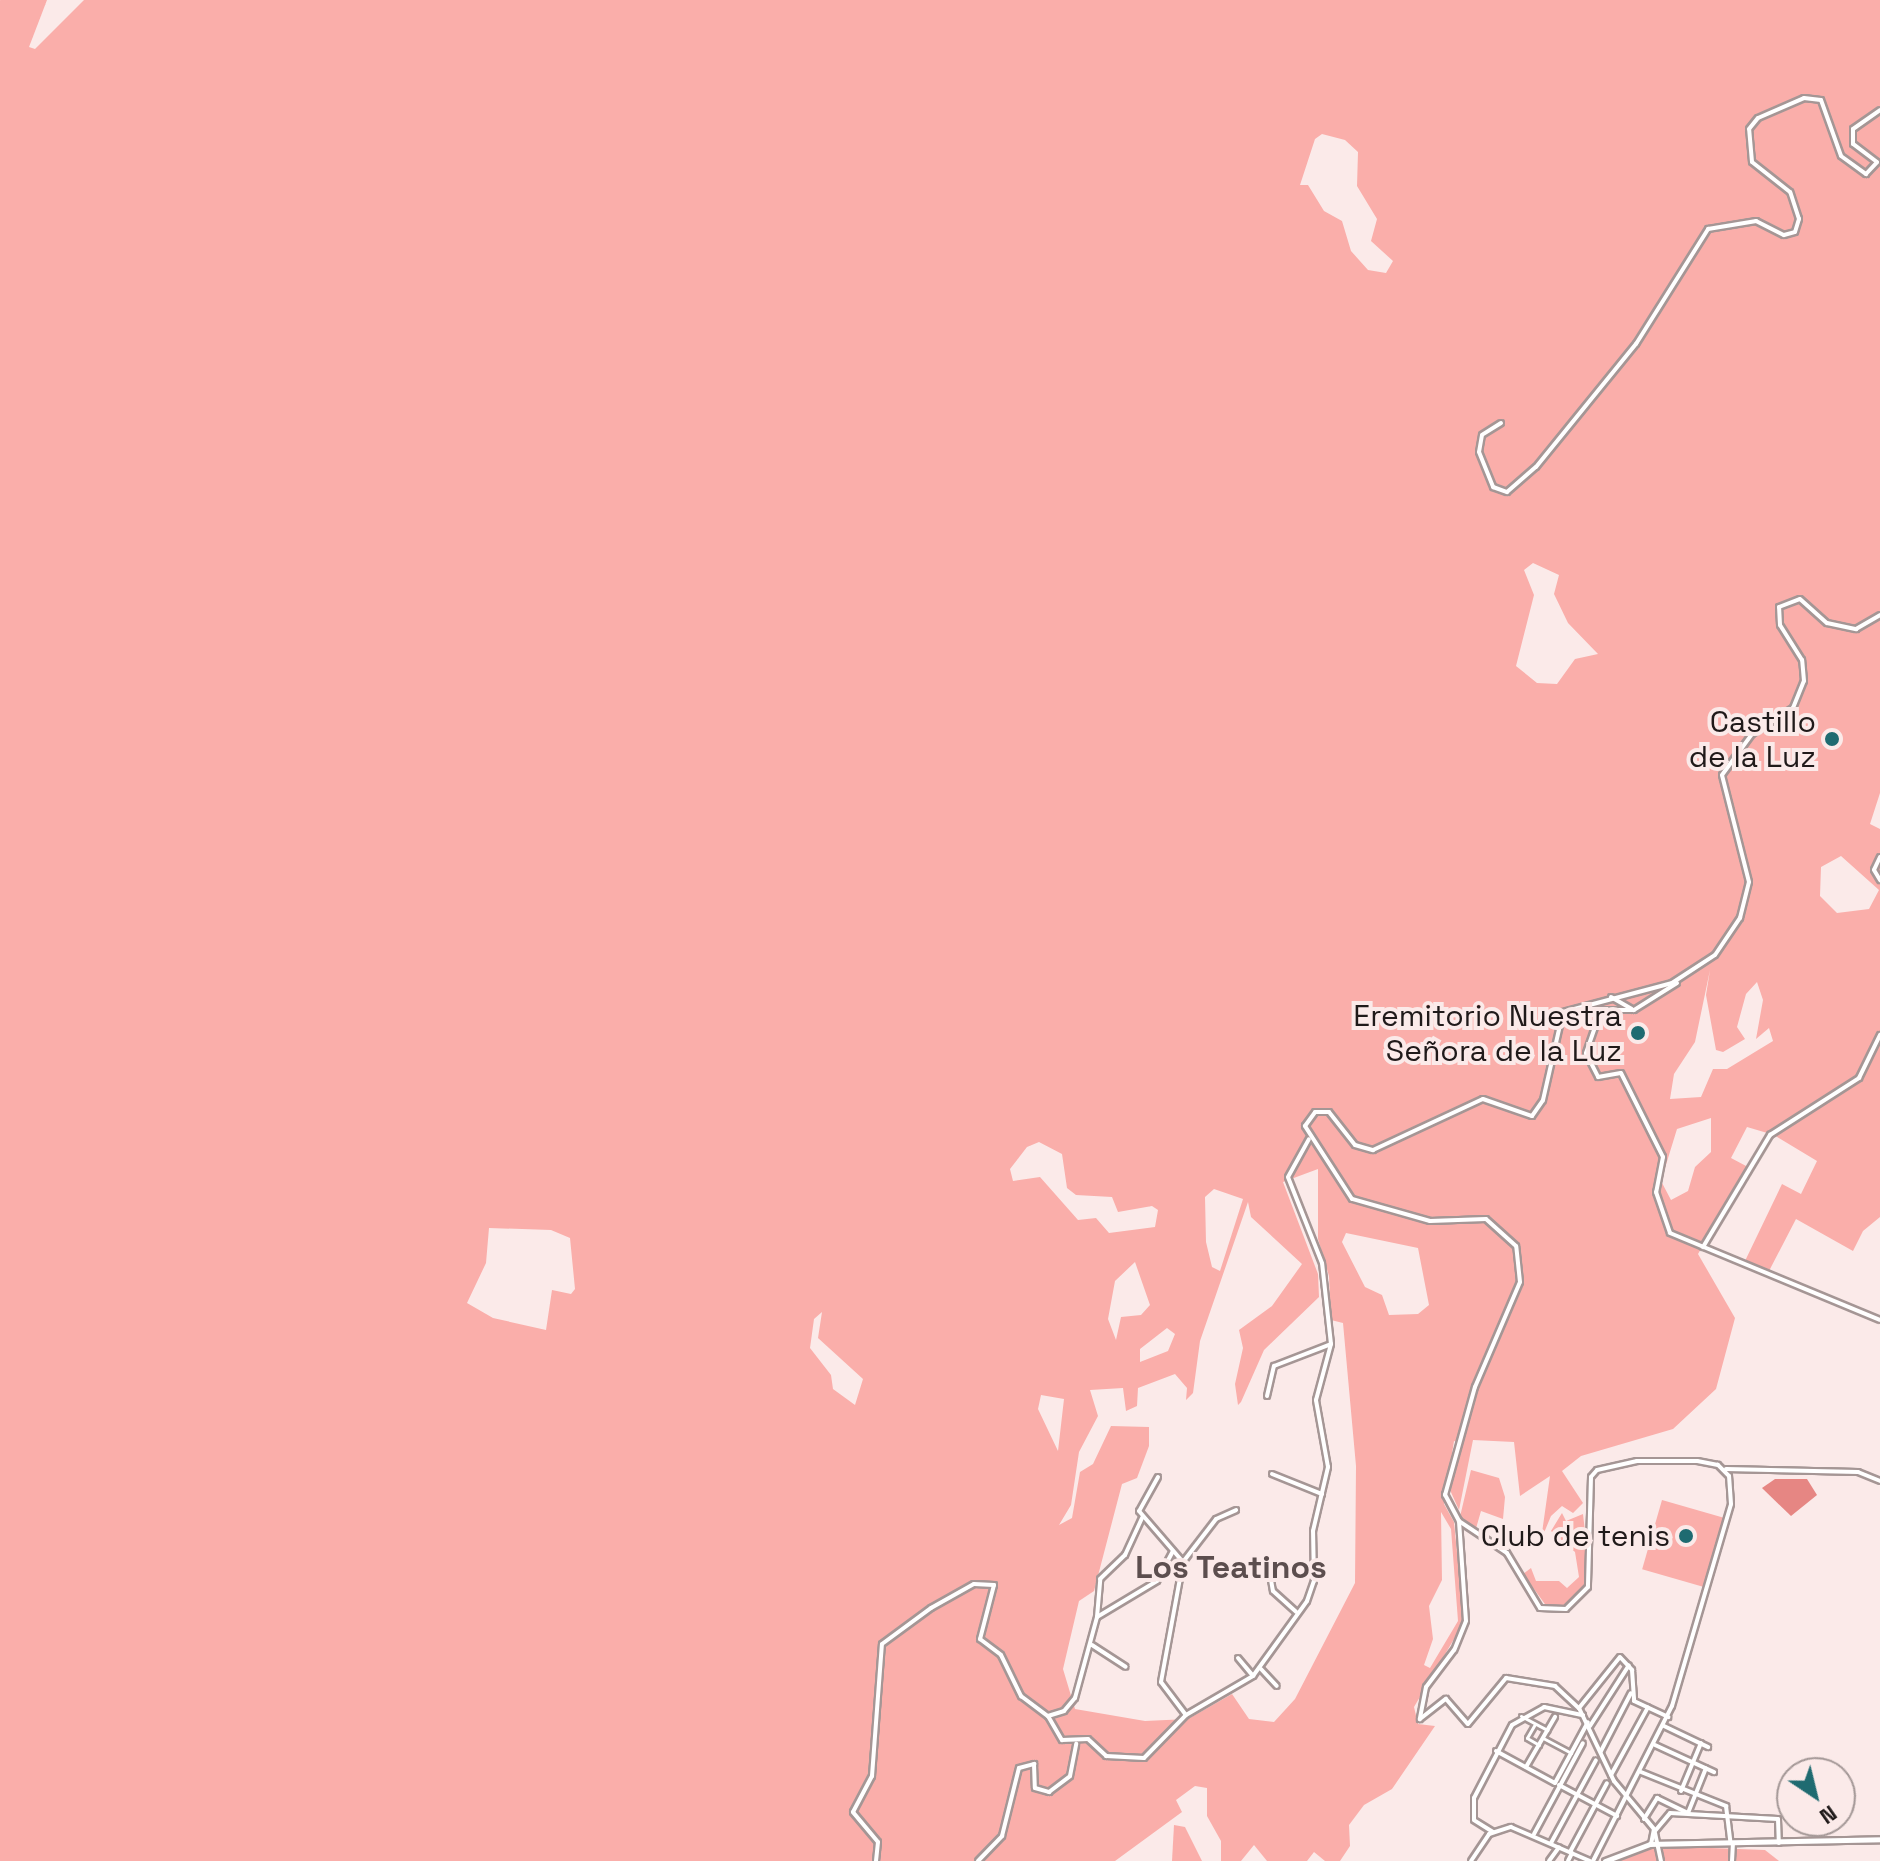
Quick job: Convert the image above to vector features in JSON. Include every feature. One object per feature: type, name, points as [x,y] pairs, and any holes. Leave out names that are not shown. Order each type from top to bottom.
[{"type":"main road","points":[[1605,1861],[1650,1844],[1880,1839]]},
{"type":"street","points":[[1501,423],[1482,435],[1479,452],[1493,487],[1507,492],[1536,467],[1627,355],[1708,229],[1756,221],[1784,235],[1795,232],[1799,219],[1790,192],[1752,162],[1749,129],[1758,118],[1804,98],[1821,100],[1846,165],[1866,174],[1877,162],[1853,144],[1853,129],[1880,110]]},
{"type":"street","points":[[1880,615],[1856,629],[1827,623],[1800,599],[1779,607],[1780,625],[1802,660],[1802,692],[1789,712],[1752,734],[1722,775],[1749,870],[1747,901],[1722,947],[1682,979],[1634,1010],[1601,1010],[1587,1060],[1601,1079],[1615,1070],[1621,1073],[1664,1162],[1656,1192],[1670,1233],[1880,1320]]},
{"type":"street","points":[[1880,857],[1874,870],[1880,880]]},
{"type":"street","points":[[1661,1861],[1661,1844],[1655,1832],[1626,1800],[1611,1776],[1584,1715],[1574,1702],[1548,1683],[1510,1677],[1494,1686],[1468,1724],[1446,1699],[1420,1719],[1426,1687],[1454,1650],[1466,1621],[1459,1521],[1446,1499],[1449,1472],[1475,1387],[1520,1282],[1516,1246],[1486,1219],[1430,1221],[1361,1204],[1342,1190],[1309,1139],[1306,1121],[1322,1110],[1369,1150],[1483,1099],[1532,1116],[1543,1100],[1563,1012],[1682,979]]},
{"type":"street","points":[[1611,997],[1634,1010]]},
{"type":"street","points":[[1703,1247],[1770,1135],[1859,1078],[1880,1035]]},
{"type":"street","points":[[876,1861],[878,1842],[853,1812],[872,1776],[882,1644],[888,1637],[970,1586],[994,1585],[981,1642],[1001,1655],[1021,1696],[1048,1716],[1059,1738],[1076,1744],[1088,1739],[1106,1756],[1144,1758],[1186,1715],[1261,1669],[1312,1591],[1313,1531],[1328,1450],[1316,1400],[1331,1344],[1322,1263],[1288,1177],[1309,1139]]},
{"type":"street","points":[[1267,1396],[1274,1366],[1331,1344]]},
{"type":"street","points":[[1459,1521],[1503,1548],[1538,1605],[1560,1611],[1583,1597],[1590,1583],[1594,1472],[1644,1461],[1704,1461],[1723,1469],[1858,1472],[1880,1481]]},
{"type":"street","points":[[1471,1861],[1493,1832],[1511,1827],[1534,1834],[1592,1861],[1668,1717],[1731,1504],[1723,1469]]},
{"type":"street","points":[[1272,1474],[1322,1494]]},
{"type":"street","points":[[1048,1716],[1073,1702],[1092,1645],[1100,1579],[1125,1555],[1142,1517],[1140,1502],[1158,1477]]},
{"type":"street","points":[[1186,1715],[1161,1682],[1183,1562],[1216,1519],[1236,1510]]},
{"type":"street","points":[[1142,1517],[1183,1562]]},
{"type":"street","points":[[1097,1617],[1157,1581],[1173,1551]]},
{"type":"street","points":[[1271,1580],[1273,1591],[1296,1612]]},
{"type":"street","points":[[1092,1645],[1126,1667]]},
{"type":"street","points":[[1579,1708],[1620,1657],[1629,1665],[1631,1693],[1601,1751]]},
{"type":"street","points":[[1238,1658],[1253,1676]]},
{"type":"street","points":[[1496,1751],[1555,1783],[1589,1724],[1629,1665]]},
{"type":"street","points":[[1261,1669],[1277,1686]]},
{"type":"street","points":[[1631,1693],[1648,1707],[1668,1717]]},
{"type":"street","points":[[1493,1832],[1476,1823],[1473,1809],[1496,1751],[1521,1716],[1555,1707],[1584,1715]]},
{"type":"street","points":[[1611,1776],[1648,1707]]},
{"type":"street","points":[[1521,1716],[1547,1730]]},
{"type":"street","points":[[1526,1767],[1555,1717]]},
{"type":"street","points":[[1535,1724],[1527,1738],[1539,1745]]},
{"type":"street","points":[[1664,1726],[1708,1747]]},
{"type":"street","points":[[1543,1738],[1571,1753]]},
{"type":"street","points":[[1534,1834],[1583,1743]]},
{"type":"street","points":[[1681,1791],[1701,1743]]},
{"type":"street","points":[[978,1861],[1002,1836],[1021,1765],[1034,1764],[1035,1788],[1049,1792],[1070,1776],[1076,1744]]},
{"type":"street","points":[[1655,1745],[1714,1772]]},
{"type":"street","points":[[1551,1843],[1596,1760]]},
{"type":"street","points":[[1688,1813],[1706,1768]]},
{"type":"street","points":[[1641,1772],[1681,1791],[1726,1806],[1732,1861]]},
{"type":"street","points":[[1568,1861],[1607,1783]]},
{"type":"street","points":[[1559,1785],[1617,1816]]},
{"type":"street","points":[[1644,1819],[1657,1798],[1688,1813],[1728,1821],[1778,1819],[1779,1843]]},
{"type":"street","points":[[1650,1844],[1665,1815],[1688,1813]]},
{"type":"street","points":[[1549,1861],[1559,1847]]},
{"type":"shaded area","points":[[0,0],[47,0],[29,47],[35,49],[84,0],[1880,0],[1880,793],[1870,824],[1880,829],[1880,1217],[1863,1231],[1853,1251],[1796,1219],[1769,1271],[1745,1261],[1782,1184],[1801,1194],[1817,1161],[1774,1135],[1747,1127],[1731,1158],[1748,1167],[1698,1254],[1735,1318],[1716,1389],[1673,1429],[1581,1456],[1562,1471],[1583,1503],[1573,1513],[1562,1506],[1551,1516],[1541,1540],[1550,1476],[1520,1496],[1514,1442],[1473,1440],[1459,1510],[1450,1490],[1461,1443],[1454,1441],[1444,1504],[1454,1522],[1464,1622],[1414,1707],[1418,1724],[1435,1726],[1392,1789],[1364,1805],[1349,1825],[1350,1846],[1340,1861],[1325,1861],[1314,1852],[1307,1861],[1267,1861],[1254,1845],[1241,1861],[1221,1861],[1221,1841],[1207,1816],[1207,1788],[1195,1786],[1176,1800],[1182,1812],[1115,1861],[0,1861]],"holes":[[[1322,134],[1345,140],[1358,152],[1357,186],[1377,219],[1371,241],[1393,261],[1386,273],[1368,270],[1351,251],[1342,221],[1324,211],[1308,185],[1300,185],[1315,139]],[[1533,563],[1559,575],[1554,594],[1568,623],[1598,654],[1575,659],[1557,684],[1537,683],[1516,666],[1534,595],[1524,570]],[[1841,856],[1879,890],[1869,909],[1837,913],[1820,896],[1821,867]],[[1710,970],[1706,995],[1716,1050],[1723,1052],[1745,1039],[1737,1027],[1746,994],[1757,982],[1763,1000],[1756,1039],[1769,1028],[1773,1041],[1727,1069],[1713,1069],[1701,1097],[1670,1099],[1674,1074],[1695,1042]],[[1711,1118],[1711,1152],[1695,1167],[1688,1191],[1671,1200],[1661,1181],[1677,1129]],[[1039,1142],[1062,1154],[1067,1188],[1076,1195],[1112,1197],[1118,1212],[1152,1206],[1158,1210],[1155,1227],[1109,1233],[1096,1218],[1078,1220],[1040,1177],[1013,1181],[1010,1169],[1027,1147]],[[1318,1169],[1318,1239],[1329,1276],[1331,1320],[1343,1323],[1356,1466],[1355,1583],[1295,1699],[1274,1722],[1249,1719],[1232,1694],[1188,1719],[1145,1721],[1075,1709],[1063,1669],[1079,1601],[1094,1591],[1122,1484],[1137,1478],[1149,1446],[1149,1427],[1111,1426],[1093,1464],[1080,1472],[1072,1518],[1059,1525],[1071,1505],[1079,1452],[1098,1416],[1090,1390],[1123,1388],[1126,1411],[1137,1406],[1138,1388],[1175,1374],[1187,1388],[1186,1400],[1193,1393],[1200,1341],[1248,1202],[1251,1217],[1302,1264],[1272,1306],[1239,1330],[1243,1348],[1235,1384],[1238,1405],[1264,1350],[1319,1297],[1318,1274],[1283,1182]],[[1214,1189],[1243,1199],[1220,1271],[1212,1267],[1206,1242],[1205,1197]],[[489,1228],[551,1230],[570,1238],[575,1289],[571,1294],[552,1290],[546,1330],[493,1318],[467,1303],[486,1263]],[[1346,1233],[1418,1248],[1429,1305],[1418,1314],[1389,1315],[1382,1295],[1365,1287],[1342,1242]],[[1135,1262],[1150,1305],[1141,1315],[1121,1317],[1116,1340],[1108,1319],[1115,1281]],[[822,1312],[818,1338],[863,1379],[855,1405],[833,1389],[831,1375],[810,1348],[814,1319]],[[1167,1328],[1175,1334],[1168,1351],[1140,1362],[1140,1349]],[[1041,1395],[1064,1399],[1058,1451],[1038,1409]],[[1441,1512],[1451,1529],[1458,1621],[1430,1668],[1424,1665],[1433,1639],[1429,1606],[1442,1580]]]},
{"type":"shaded area","points":[[1471,1470],[1499,1478],[1505,1497],[1503,1519],[1481,1511],[1475,1532],[1459,1521]]},
{"type":"shaded area","points":[[1775,1479],[1807,1479],[1817,1495],[1791,1516],[1762,1488]]},
{"type":"shaded area","name":"Club de tenis","points":[[1662,1500],[1725,1518],[1706,1587],[1642,1569]]},
{"type":"shaded area","points":[[1562,1513],[1566,1521],[1583,1514],[1590,1575],[1575,1602],[1550,1611],[1523,1574],[1531,1568],[1536,1581],[1559,1581],[1567,1588],[1579,1577],[1575,1552],[1551,1531]]},
{"type":"shaded area","points":[[1174,1825],[1185,1827],[1202,1861],[1172,1861]]},
{"type":"shaded area","points":[[1657,1846],[1765,1850],[1779,1861],[1616,1861]]},
{"type":"place","name":"Castillo de la Luz","points":[[1832,739]]},
{"type":"place","name":"Eremitorio Nuestra Señora de la Luz","points":[[1638,1033]]},
{"type":"place","name":"Club de tenis","points":[[1686,1536]]},
{"type":"district","name":"Los Teatinos","points":[[1231,1567]]}]
